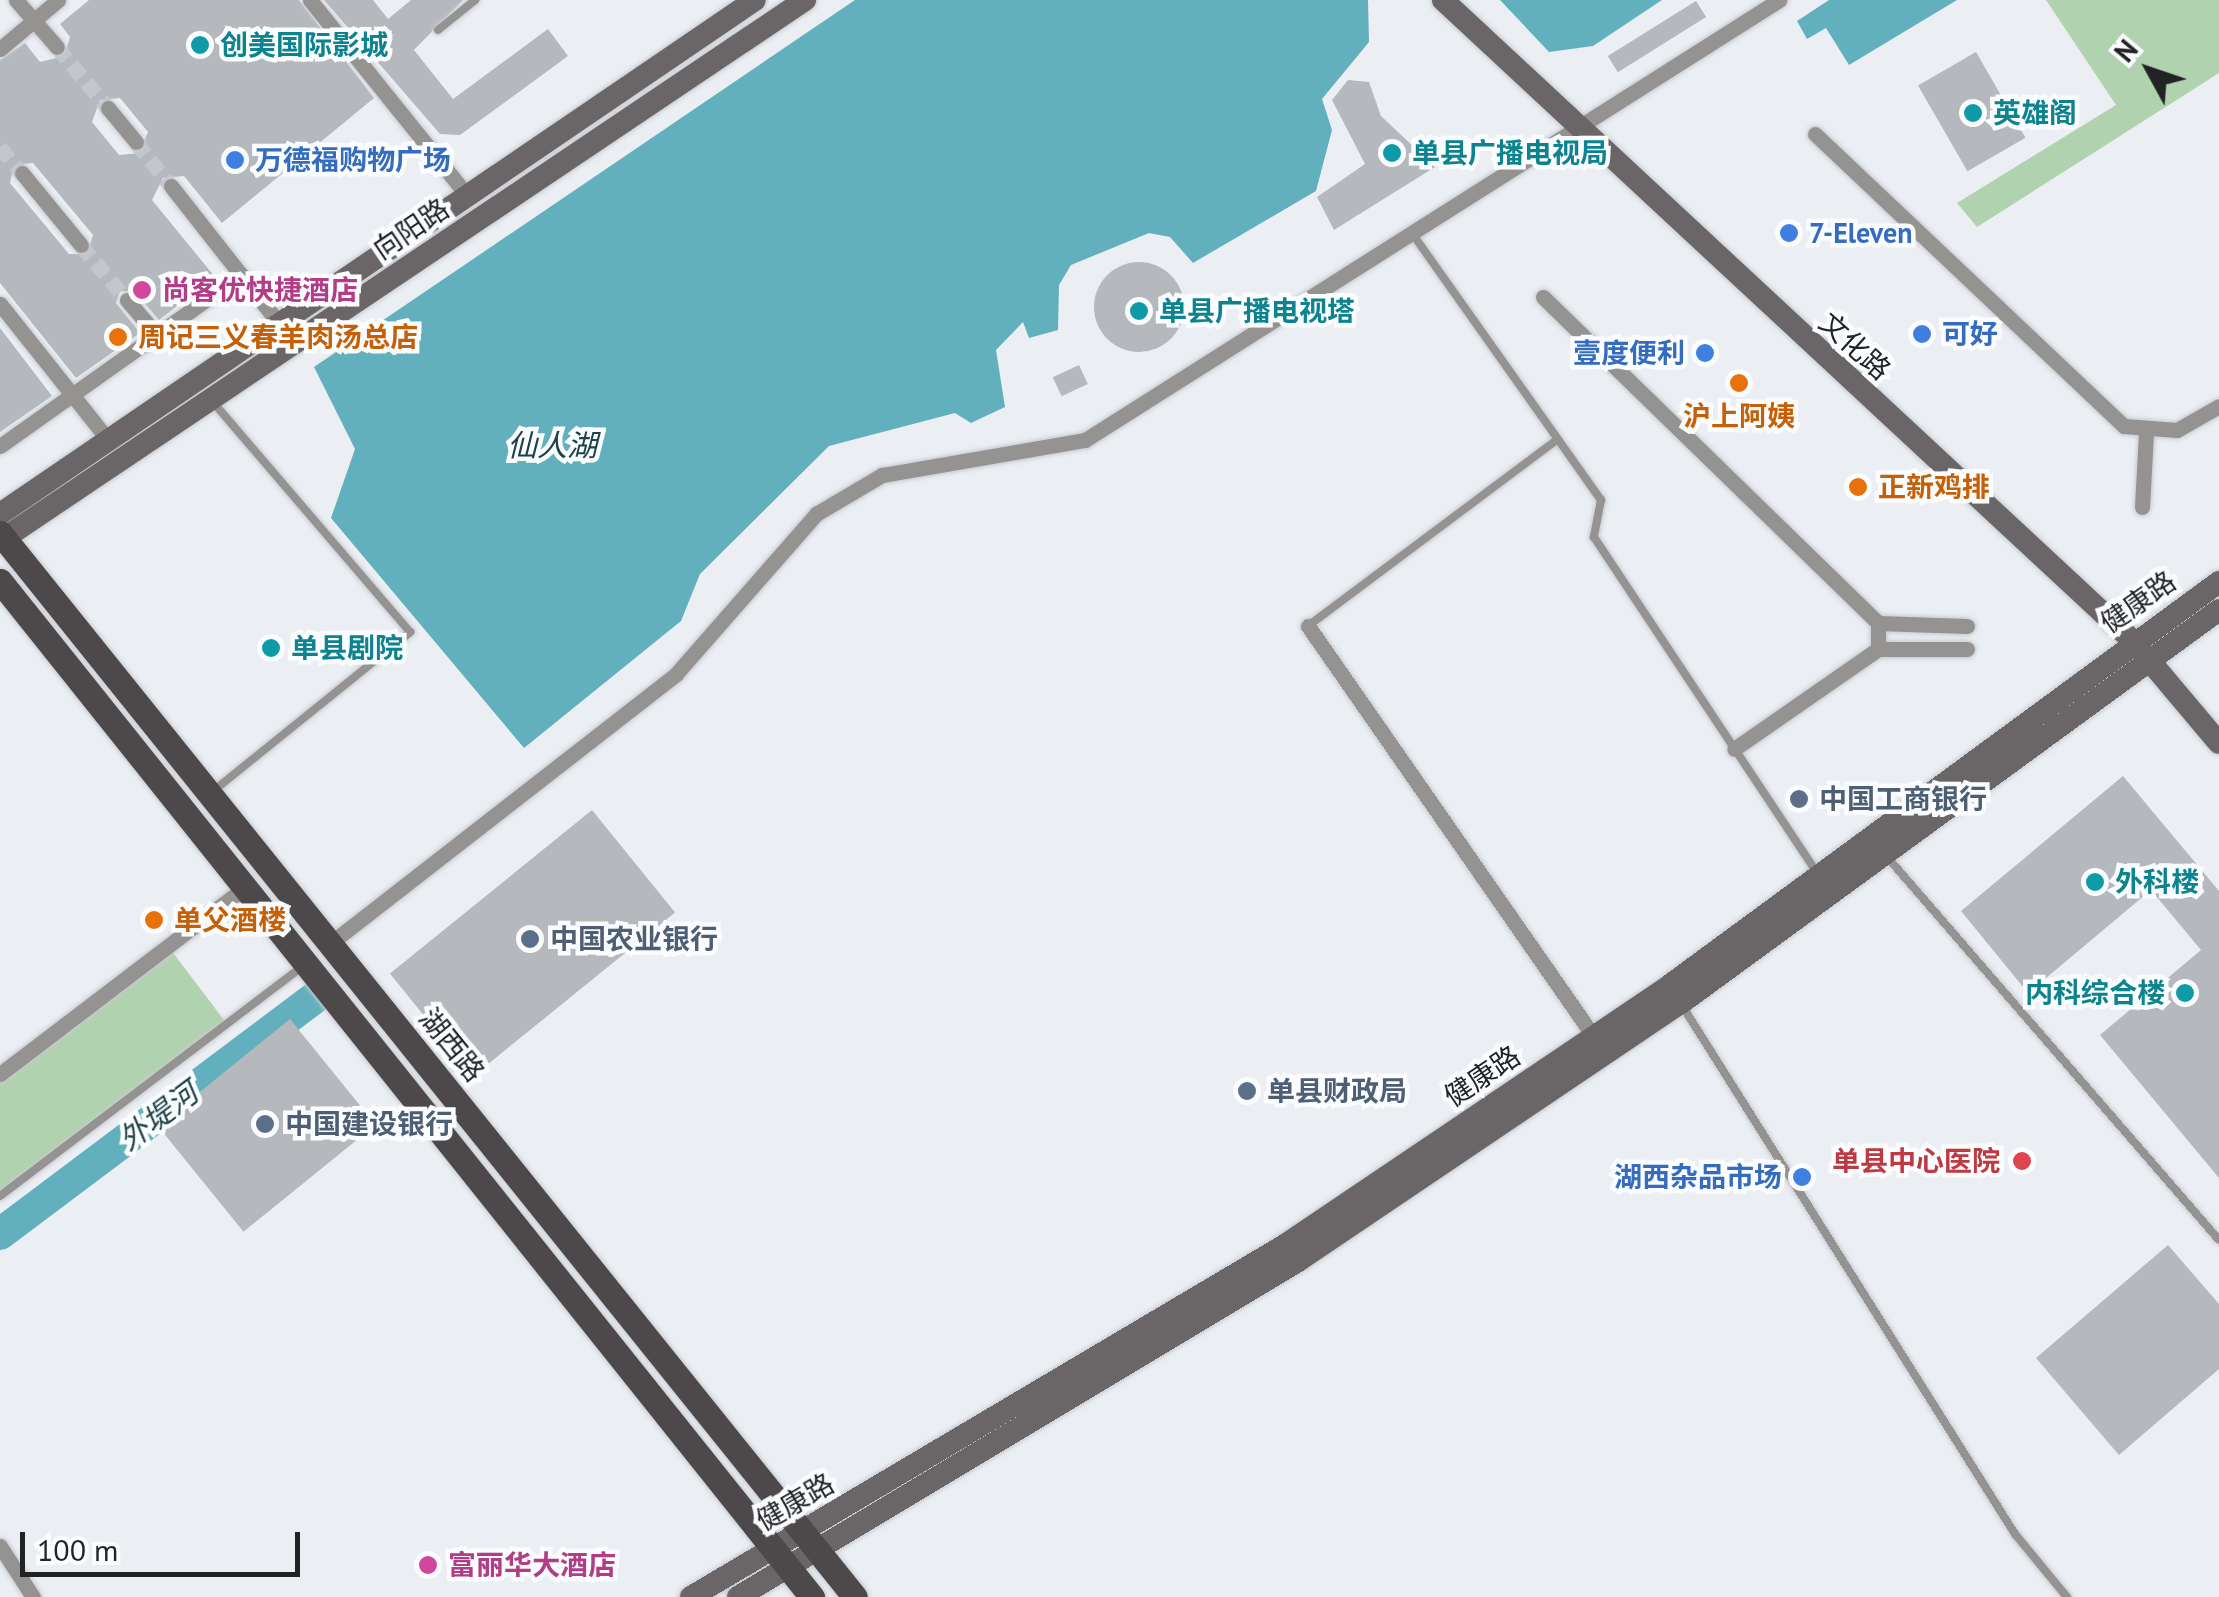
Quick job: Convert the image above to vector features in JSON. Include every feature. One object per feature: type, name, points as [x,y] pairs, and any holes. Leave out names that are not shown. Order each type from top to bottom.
[{"type":"main road","name":"向阳路","points":[[1,532],[108,440],[755,0]]},
{"type":"main road","name":"向阳路","points":[[1,532],[211,400],[805,0]]},
{"type":"main road","name":"文化路","points":[[1443,0],[1579,134],[2140,650],[2219,743]]},
{"type":"main road","name":"湖西路","points":[[1,532],[855,1597]]},
{"type":"main road","points":[[0,581],[309,962],[812,1597]]},
{"type":"main road","name":"健康路","points":[[691,1597],[781,1559],[1298,1262],[1680,1003],[1885,854],[2219,582]]},
{"type":"main road","name":"健康路","points":[[810,1542],[1285,1245],[1594,1037],[2140,650],[2219,610]]},
{"type":"main road","name":"健康路","points":[[738,1597],[781,1559]]},
{"type":"street","points":[[16,0],[56,48]]},
{"type":"street","points":[[0,48],[58,0]]},
{"type":"street","points":[[310,0],[466,194]]},
{"type":"street","points":[[332,942],[676,674],[816,514],[882,475],[1085,440],[1579,134],[1779,0]]},
{"type":"street","points":[[108,108],[136,142]]},
{"type":"street","points":[[1815,134],[2124,426],[2146,432],[2177,430],[2219,406]]},
{"type":"street","points":[[22,172],[81,245]]},
{"type":"street","points":[[171,186],[279,323]]},
{"type":"street","points":[[0,446],[75,398],[240,275]]},
{"type":"street","points":[[1543,298],[1878,623],[1968,626]]},
{"type":"street","points":[[127,300],[158,336]]},
{"type":"street","points":[[0,304],[108,440]]},
{"type":"street","points":[[2142,507],[2146,432]]},
{"type":"street","points":[[1878,623],[1878,649]]},
{"type":"street","points":[[1308,626],[1594,1037]]},
{"type":"street","points":[[1734,749],[1878,649],[1967,650]]},
{"type":"street","points":[[0,1074],[247,886]]},
{"type":"street","points":[[0,1546],[33,1597]]},
{"type":"lane","points":[[438,30],[476,0]]},
{"type":"lane","points":[[1414,236],[1554,441],[1601,500],[1594,537],[1820,877]]},
{"type":"lane","points":[[211,400],[410,632],[212,793]]},
{"type":"lane","points":[[1308,626],[1554,441]]},
{"type":"lane","points":[[1885,854],[2219,1240]]},
{"type":"lane","points":[[0,1196],[309,962]]},
{"type":"lane","points":[[1680,1003],[1984,1486],[2067,1597]]},
{"type":"green space","points":[[2046,0],[2219,0],[2219,73],[1977,227],[1957,203],[2116,105]]},
{"type":"green space","points":[[168,946],[227,1024],[0,1196],[0,1074]]},
{"type":"water","name":"仙人湖","points":[[855,0],[1368,0],[1369,42],[1322,99],[1332,130],[1316,191],[1193,263],[1170,237],[1149,233],[1071,265],[1059,285],[1058,330],[1029,338],[1023,322],[996,350],[1005,407],[971,423],[955,413],[829,446],[700,574],[681,621],[524,748],[331,518],[355,449],[314,367]]},
{"type":"water","points":[[1500,0],[1662,0],[1593,46],[1549,52]]},
{"type":"water","points":[[1829,0],[1957,0],[1849,65],[1826,28],[1807,39],[1797,21]]},
{"type":"building","points":[[89,0],[299,0],[374,98],[222,223],[184,176],[163,178],[152,200],[215,277],[159,320],[135,292],[120,291],[116,303],[140,333],[76,378],[0,283],[0,60],[25,43],[40,62],[64,56],[70,37],[60,24]],"holes":[[[120,98],[148,132],[139,153],[119,155],[92,122],[100,100]],[[33,163],[93,235],[87,254],[69,254],[10,183],[14,165]]]},
{"type":"building","points":[[324,0],[373,0],[388,19],[411,0],[463,0],[414,50],[453,99],[548,29],[568,56],[460,135],[440,134]]},
{"type":"building","points":[[1696,1],[1706,17],[1618,72],[1608,56]]},
{"type":"building","name":"英雄阁","points":[[1976,52],[2026,138],[1967,171],[1918,86]]},
{"type":"building","name":"单县广播电视局","points":[[1348,80],[1369,82],[1381,116],[1435,167],[1334,230],[1317,197],[1365,164],[1332,100]]},
{"type":"building","name":"单县广播电视塔","points":[[1139,262],[1156,265],[1171,275],[1181,290],[1181,324],[1171,339],[1156,349],[1139,352],[1122,349],[1107,339],[1097,324],[1094,307],[1097,290],[1107,275],[1122,265]]},
{"type":"building","points":[[0,328],[52,396],[0,432]]},
{"type":"building","points":[[1079,365],[1088,384],[1062,396],[1053,377]]},
{"type":"building","points":[[2123,776],[2219,891],[2219,1178],[2100,1035],[2201,950],[2151,890],[2028,993],[1961,911]]},
{"type":"building","name":"中国农业银行","points":[[592,810],[675,913],[473,1076],[390,974]]},
{"type":"building","name":"中国建设银行","points":[[290,1019],[376,1125],[243,1232],[158,1126]]},
{"type":"building","points":[[2168,1245],[2219,1304],[2219,1369],[2119,1455],[2036,1358]]},
{"type":"waterway","name":"外堤河","points":[[0,1234],[316,997]]},
{"type":"tunnel","points":[[57,47],[108,108]]},
{"type":"tunnel","points":[[136,142],[171,186]]},
{"type":"tunnel","points":[[0,147],[22,173]]},
{"type":"tunnel","points":[[81,245],[127,300]]},
{"type":"place","name":"创美国际影城","points":[[200,45]]},
{"type":"place","name":"英雄阁","points":[[1973,113]]},
{"type":"place","name":"单县广播电视局","points":[[1392,153]]},
{"type":"place","name":"万德福购物广场","points":[[235,160]]},
{"type":"place","name":"7-Eleven","points":[[1789,233]]},
{"type":"place","name":"尚客优快捷酒店","points":[[142,290]]},
{"type":"place","name":"单县广播电视塔","points":[[1139,311]]},
{"type":"place","name":"可好","points":[[1922,334]]},
{"type":"place","name":"周记三义春羊肉汤总店","points":[[118,337]]},
{"type":"place","name":"壹度便利","points":[[1705,353]]},
{"type":"place","name":"沪上阿姨","points":[[1739,383]]},
{"type":"place","name":"正新鸡排","points":[[1858,487]]},
{"type":"place","name":"单县剧院","points":[[271,648]]},
{"type":"place","name":"中国工商银行","points":[[1799,799]]},
{"type":"place","name":"外科楼","points":[[2095,882]]},
{"type":"place","name":"单父酒楼","points":[[154,920]]},
{"type":"place","name":"中国农业银行","points":[[530,939]]},
{"type":"place","name":"内科综合楼","points":[[2185,993]]},
{"type":"place","name":"单县财政局","points":[[1247,1091]]},
{"type":"place","name":"中国建设银行","points":[[265,1124]]},
{"type":"place","name":"单县中心医院","points":[[2022,1161]]},
{"type":"place","name":"湖西杂品市场","points":[[1802,1177]]},
{"type":"place","name":"富丽华大酒店","points":[[428,1565]]}]
